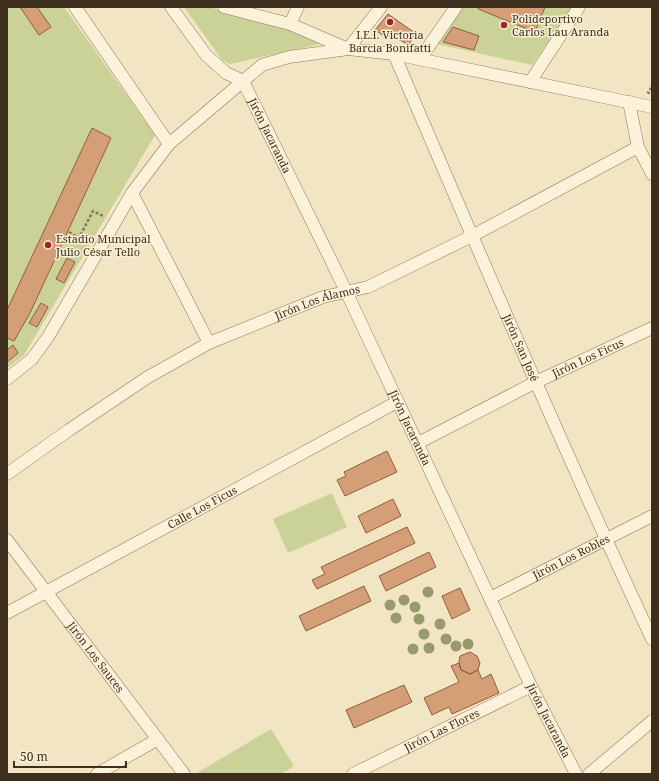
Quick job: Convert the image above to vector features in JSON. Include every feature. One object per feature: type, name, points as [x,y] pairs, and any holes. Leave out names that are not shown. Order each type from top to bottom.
[{"type":"street","points":[[75,7],[169,144]]},
{"type":"street","points":[[171,7],[206,55],[226,73],[243,81]]},
{"type":"street","points":[[224,7],[290,24],[348,49]]},
{"type":"street","points":[[290,24],[298,7]]},
{"type":"street","points":[[348,49],[381,7]]},
{"type":"street","points":[[420,59],[456,7]]},
{"type":"street","points":[[530,82],[579,7]]},
{"type":"street","points":[[7,379],[32,359],[48,337],[132,193],[169,144],[262,65],[289,57],[348,49],[394,54],[652,107]]},
{"type":"street","name":"Jirón San José","points":[[394,54],[536,382],[606,540],[652,638]]},
{"type":"street","name":"Jirón Jacaranda","points":[[243,81],[346,291],[531,686],[576,774]]},
{"type":"street","points":[[629,102],[638,147],[652,174]]},
{"type":"street","name":"Jirón Los Álamos","points":[[7,474],[148,377],[209,343],[323,297],[368,286],[472,236],[638,147]]},
{"type":"street","points":[[132,193],[209,343]]},
{"type":"street","name":"Jirón Los Ficus","points":[[418,443],[536,382],[652,328]]},
{"type":"street","name":"Calle Los Ficus","points":[[7,613],[397,402]]},
{"type":"street","name":"Jirón Los Robles","points":[[490,598],[652,516]]},
{"type":"street","name":"Jirón Los Sauces","points":[[7,540],[184,774]]},
{"type":"street","name":"Jirón Las Flores","points":[[353,774],[531,686]]},
{"type":"street","points":[[589,774],[652,721]]},
{"type":"street","points":[[97,774],[158,739]]},
{"type":"path","points":[[69,232],[79,238],[93,211],[115,222]]},
{"type":"green space","name":"Estadio Municipal Julio César Tello","points":[[7,7],[64,7],[155,135],[24,355],[7,368]]},
{"type":"green space","points":[[184,7],[211,7],[285,26],[325,43],[230,64],[222,60]]},
{"type":"green space","name":"Polideportivo Carlos Lau Aranda","points":[[462,7],[573,7],[532,65],[437,44]]},
{"type":"green space","points":[[332,493],[347,527],[288,553],[273,519]]},
{"type":"green space","points":[[271,729],[294,766],[281,774],[195,774]]},
{"type":"building","points":[[20,7],[37,7],[51,27],[39,35]]},
{"type":"building","points":[[479,7],[545,7],[535,32],[478,9]]},
{"type":"building","name":"I.E.I. Victoria Barcia Bonifatti","points":[[388,14],[415,33],[409,45],[396,38],[384,36],[375,30]]},
{"type":"building","points":[[453,27],[479,36],[474,50],[443,42]]},
{"type":"building","points":[[92,128],[111,138],[30,313],[14,341],[7,338],[7,310]]},
{"type":"building","points":[[67,258],[75,262],[64,283],[56,279]]},
{"type":"building","points":[[41,303],[48,307],[37,327],[29,323]]},
{"type":"building","points":[[13,345],[18,353],[7,362],[7,350]]},
{"type":"building","points":[[387,451],[397,472],[345,496],[337,480],[346,476],[344,472]]},
{"type":"building","points":[[393,499],[401,516],[366,533],[358,516]]},
{"type":"building","points":[[407,527],[415,543],[317,589],[312,580],[325,574],[321,567]]},
{"type":"building","points":[[429,552],[436,567],[386,591],[379,576]]},
{"type":"building","points":[[364,586],[371,601],[306,631],[299,616]]},
{"type":"building","points":[[460,588],[470,610],[452,619],[442,596]]},
{"type":"building","points":[[470,652],[477,656],[480,663],[478,670],[470,674],[461,670],[459,663],[460,656]]},
{"type":"building","points":[[459,663],[461,670],[470,674],[478,670],[482,679],[491,674],[499,693],[452,714],[449,707],[432,715],[424,698],[459,682],[451,666]]},
{"type":"building","points":[[404,685],[412,702],[354,728],[346,710]]},
{"type":"place","name":"I.E.I. Victoria Barcia Bonifatti","points":[[390,22]]},
{"type":"place","name":"Polideportivo Carlos Lau Aranda","points":[[504,25]]},
{"type":"place","name":"Estadio Municipal Julio César Tello","points":[[48,245]]}]
